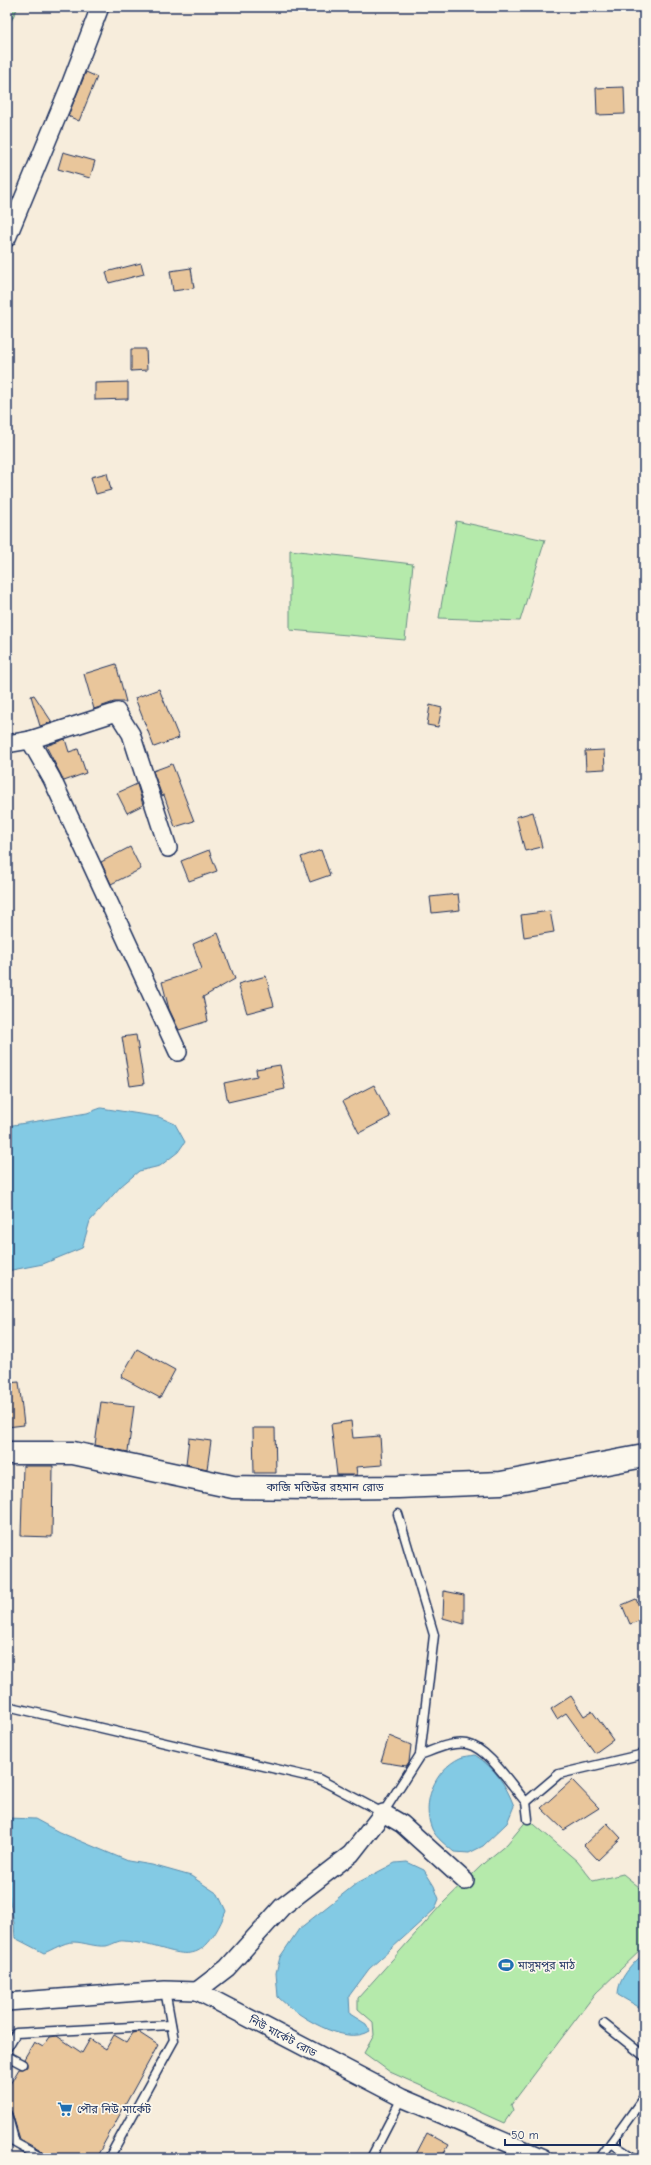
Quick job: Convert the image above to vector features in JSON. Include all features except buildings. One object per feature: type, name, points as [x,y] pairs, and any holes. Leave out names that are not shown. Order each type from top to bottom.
[{"type":"main road","name":"কাজি মতিউর রহমান রোড","points":[[7,1453],[73,1453],[233,1487],[307,1488],[398,1487],[501,1483],[644,1456]]},
{"type":"street","points":[[7,238],[69,88],[100,7]]},
{"type":"street","points":[[7,744],[30,740],[117,712],[131,734],[168,848]]},
{"type":"street","points":[[30,740],[52,779],[178,1052]]},
{"type":"street","points":[[197,1991],[227,1968],[282,1907],[351,1854],[383,1813],[402,1824],[465,1881]]},
{"type":"street","name":"নিউ মার্কেট রোড","points":[[7,2002],[165,1990],[197,1991],[402,2098],[542,2158]]},
{"type":"lane","points":[[7,1706],[319,1779],[383,1813],[420,1755],[434,1635],[398,1514]]},
{"type":"lane","points":[[420,1755],[439,1747],[457,1744],[467,1744],[477,1748],[491,1760],[526,1802],[528,1819]]},
{"type":"lane","points":[[526,1802],[559,1774],[644,1754]]},
{"type":"lane","points":[[109,2158],[174,2040],[165,1990]]},
{"type":"lane","points":[[604,2024],[644,2056]]},
{"type":"lane","points":[[7,2048],[16,2033],[171,2025]]},
{"type":"lane","points":[[7,2056],[22,2064]]},
{"type":"lane","points":[[600,2158],[644,2097]]},
{"type":"lane","points":[[370,2158],[402,2098]]},
{"type":"lane","points":[[7,2114],[15,2143],[42,2158]]},
{"type":"lane","points":[[611,2143],[634,2158]]},
{"type":"green space","points":[[7,7],[18,7],[7,29]]},
{"type":"green space","points":[[456,521],[545,540],[520,621],[439,618]]},
{"type":"green space","points":[[290,550],[413,564],[405,640],[290,630]]},
{"type":"green space","name":"মাসুমপুর মাঠ","points":[[528,1819],[577,1861],[593,1881],[623,1874],[644,1891],[644,1947],[595,1994],[511,2105],[513,2110],[504,2123],[390,2072],[364,2053],[374,2035],[373,2022],[358,2009],[358,1998],[442,1904],[484,1863],[507,1844]]},
{"type":"water","points":[[101,1108],[159,1117],[175,1124],[185,1142],[178,1152],[160,1166],[139,1171],[121,1186],[90,1221],[82,1248],[43,1264],[7,1271],[7,1126],[87,1113]]},
{"type":"water","points":[[475,1755],[494,1771],[507,1791],[514,1806],[507,1823],[483,1846],[469,1853],[454,1852],[439,1839],[432,1829],[428,1809],[429,1799],[437,1779],[451,1763],[463,1757]]},
{"type":"water","points":[[7,1818],[35,1819],[59,1832],[128,1861],[152,1865],[191,1876],[218,1894],[226,1911],[216,1932],[206,1945],[195,1952],[184,1953],[122,1941],[106,1946],[69,1942],[44,1953],[15,1938],[14,1923],[7,1887]]},
{"type":"water","points":[[407,1862],[424,1870],[434,1886],[439,1899],[435,1909],[369,1969],[349,1996],[350,2014],[366,2024],[370,2031],[360,2035],[348,2035],[321,2027],[296,2012],[278,1997],[276,1973],[280,1957],[299,1929],[357,1883],[395,1863]]},
{"type":"water","points":[[644,1953],[644,2010],[618,1995],[620,1983],[623,1977],[630,1967]]},
{"type":"place","name":"মাসুমপুর মাঠ","points":[[506,1965]]},
{"type":"place","name":"পৌর নিউ মার্কেট","points":[[65,2109]]}]
